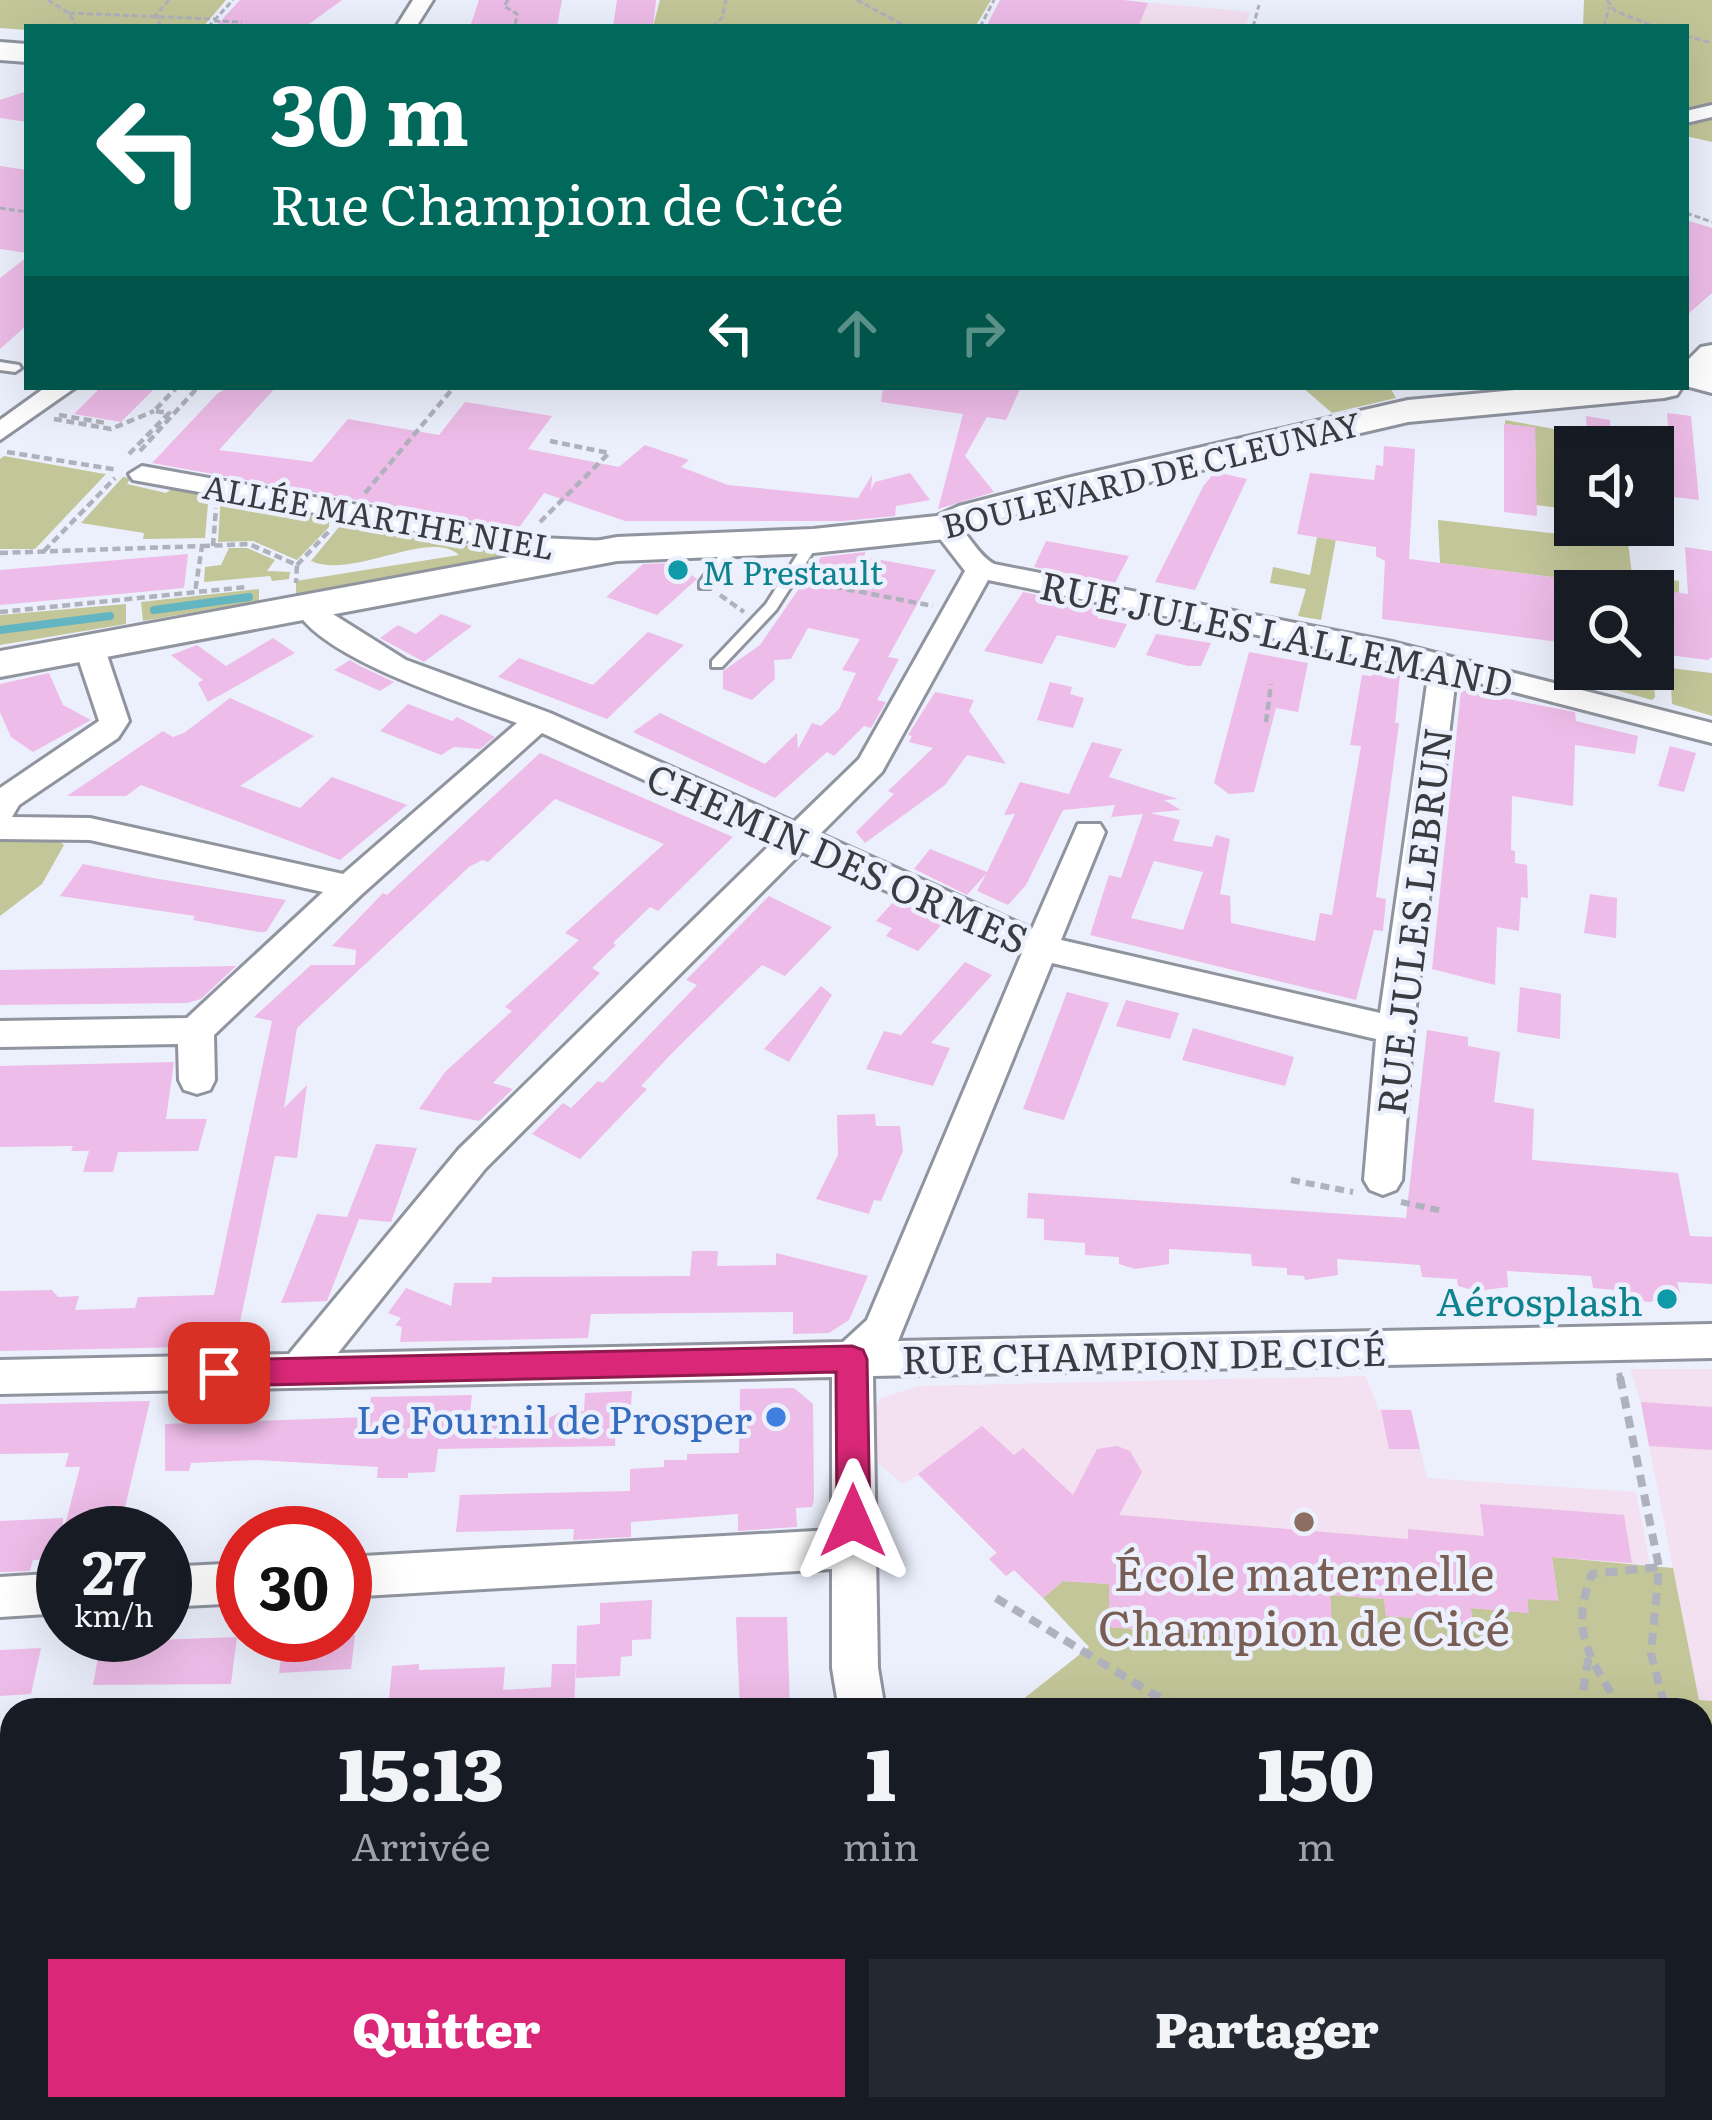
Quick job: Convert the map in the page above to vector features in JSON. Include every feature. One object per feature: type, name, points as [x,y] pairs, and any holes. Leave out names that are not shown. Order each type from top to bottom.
[{"type":"main road","name":"BOULEVARD DE CLEUNAY","points":[[0,664],[90,649],[302,594],[617,549],[813,541],[945,527],[973,514],[1055,493],[1408,411],[1569,390]]},
{"type":"street","points":[[2,442],[59,390]]},
{"type":"street","name":"ALLÉE MARTHE NIEL","points":[[142,474],[540,546],[617,549]]},
{"type":"street","points":[[298,1372],[472,1159],[871,765],[980,569],[958,550],[945,527]]},
{"type":"street","name":"RUE JULES LALLEMAND","points":[[980,569],[1447,664],[1712,733]]},
{"type":"street","name":"CHEMIN DES ORMES","points":[[302,594],[314,616],[394,667],[539,721],[1042,948],[1396,1030]]},
{"type":"street","points":[[0,811],[8,798],[107,731],[114,721],[90,649]]},
{"type":"street","name":"RUE JULES LEBRUN","points":[[1378,1191],[1441,677],[1447,664]]},
{"type":"street","points":[[0,1034],[196,1031],[349,886],[539,721]]},
{"type":"street","points":[[0,828],[90,829],[349,886]]},
{"type":"street","points":[[860,1698],[855,1668],[852,1359],[883,1330],[1090,832]]},
{"type":"street","points":[[196,1031],[197,1080]]},
{"type":"street","name":"RUE CHAMPION DE CICÉ","points":[[0,1377],[1712,1341]]},
{"type":"street","points":[[372,1575],[854,1548]]},
{"type":"street","points":[[0,1597],[36,1595]]},
{"type":"lane","points":[[717,664],[761,624],[795,579],[813,541]]},
{"type":"lane","points":[[705,585],[734,544]]},
{"type":"path","points":[[48,0],[69,13],[75,24]]},
{"type":"path","points":[[156,15],[169,0]]},
{"type":"path","points":[[211,24],[233,0]]},
{"type":"path","points":[[508,0],[504,6],[517,14],[515,24]]},
{"type":"path","points":[[857,0],[901,24]]},
{"type":"path","points":[[1608,3],[1650,24]]},
{"type":"path","points":[[1254,24],[1259,5]]},
{"type":"path","points":[[69,13],[242,22]]},
{"type":"path","points":[[156,15],[160,24]]},
{"type":"path","points":[[64,416],[78,416],[111,429],[154,411],[174,390]]},
{"type":"path","points":[[44,551],[195,390]]},
{"type":"path","points":[[297,565],[308,558],[451,390]]},
{"type":"path","points":[[2,442],[114,470],[169,413],[154,411]]},
{"type":"path","points":[[49,418],[106,424]]},
{"type":"path","points":[[544,518],[609,452],[550,441]]},
{"type":"path","points":[[213,546],[217,487]]},
{"type":"path","points":[[0,553],[249,544],[297,565]]},
{"type":"path","points":[[195,593],[202,546]]},
{"type":"path","points":[[297,565],[302,594]]},
{"type":"path","points":[[795,579],[924,604]]},
{"type":"path","points":[[0,612],[259,585]]},
{"type":"path","points":[[705,585],[761,624]]},
{"type":"path","points":[[133,599],[134,610]]},
{"type":"path","points":[[1266,722],[1271,684]]},
{"type":"path","points":[[1292,1180],[1378,1191],[1443,1210]]},
{"type":"path","points":[[1613,1344],[1659,1567],[1651,1654],[1663,1698]]},
{"type":"path","points":[[1614,1698],[1589,1653],[1577,1604],[1592,1574],[1659,1567]]},
{"type":"path","points":[[996,1598],[1163,1698]]},
{"type":"path","points":[[1582,1698],[1589,1653]]},
{"type":"shaded area","points":[[1123,0],[1250,12],[1246,24],[1001,24]]},
{"type":"shaded area","points":[[1630,1369],[1712,1369],[1712,1698],[1699,1698]]},
{"type":"shaded area","name":"École maternelle Champion de Cicé","points":[[1366,1376],[1378,1409],[1411,1410],[1427,1478],[1636,1492],[1650,1565],[1552,1558],[1558,1601],[1527,1600],[1529,1613],[1472,1609],[1472,1622],[1386,1616],[1334,1645],[1109,1627],[1063,1581],[1043,1598],[1014,1570],[1006,1576],[989,1559],[996,1552],[918,1475],[903,1484],[874,1460],[869,1417],[881,1398],[919,1386]]},
{"type":"green space","points":[[0,0],[226,0],[206,24],[0,28]]},
{"type":"green space","points":[[660,0],[991,0],[977,24],[654,24]]},
{"type":"green space","points":[[1584,0],[1712,0],[1712,142],[1689,137],[1689,24],[1583,24]]},
{"type":"green space","points":[[1305,390],[1392,390],[1396,398],[1332,413]]},
{"type":"green space","points":[[1505,420],[1554,429],[1554,507],[1536,505],[1535,428],[1505,424]]},
{"type":"green space","points":[[0,459],[106,474],[35,549],[0,549]]},
{"type":"green space","points":[[123,477],[131,478],[127,484],[166,493],[176,486],[209,492],[205,538],[143,539],[144,533],[81,523]]},
{"type":"green space","points":[[221,494],[228,495],[225,501],[329,519],[329,527],[297,560],[253,541],[218,542]]},
{"type":"green space","points":[[348,516],[378,522],[373,530],[467,545],[473,538],[544,553],[296,595],[296,581],[459,555],[429,547],[348,564],[311,561]]},
{"type":"green space","points":[[1438,520],[1554,533],[1554,546],[1628,546],[1631,570],[1554,570],[1554,577],[1440,563]]},
{"type":"green space","points":[[1317,537],[1336,539],[1321,620],[1298,616],[1306,589],[1270,583],[1273,567],[1310,575]]},
{"type":"green space","points":[[229,548],[247,548],[275,560],[267,571],[290,572],[289,579],[272,581],[270,576],[204,582],[205,567],[221,565]]},
{"type":"green space","points":[[259,589],[259,601],[143,621],[141,602]]},
{"type":"green space","points":[[126,604],[126,624],[0,645],[0,615]]},
{"type":"green space","points":[[1674,668],[1712,673],[1712,716],[1672,704]]},
{"type":"green space","points":[[1616,690],[1655,690],[1652,700]]},
{"type":"green space","points":[[0,840],[58,840],[64,845],[42,884],[0,916]]},
{"type":"green space","points":[[1552,1557],[1673,1568],[1699,1698],[1025,1698],[1089,1647],[1043,1598],[1063,1581],[1109,1584],[1110,1627],[1165,1632],[1166,1580],[1204,1635],[1333,1645],[1330,1595],[1384,1599],[1386,1616],[1472,1622],[1471,1608],[1528,1613],[1527,1599],[1558,1600]]},
{"type":"building","points":[[240,0],[342,0],[309,24],[218,24]]},
{"type":"building","points":[[479,0],[562,0],[558,24],[471,24]]},
{"type":"building","points":[[617,0],[656,0],[653,24],[613,24]]},
{"type":"building","points":[[1000,0],[1148,3],[1139,24],[988,24]]},
{"type":"building","points":[[24,92],[24,122],[0,118],[0,100]]},
{"type":"building","points":[[0,166],[24,170],[24,253],[0,249]]},
{"type":"building","points":[[1689,221],[1712,228],[1712,293],[1689,313]]},
{"type":"building","points":[[24,259],[24,328],[0,349],[0,278]]},
{"type":"building","points":[[98,390],[153,390],[121,422],[74,414]]},
{"type":"building","points":[[273,390],[219,450],[312,462],[348,419],[439,435],[465,402],[552,416],[528,449],[619,467],[645,445],[689,460],[681,467],[728,485],[858,498],[872,475],[871,490],[875,482],[910,473],[930,500],[896,506],[895,516],[843,521],[625,521],[544,493],[518,529],[152,463],[218,393]]},
{"type":"building","points":[[883,390],[1020,390],[1006,420],[987,417],[965,456],[994,492],[938,509],[963,414],[881,402]]},
{"type":"building","points":[[1667,413],[1691,416],[1699,500],[1674,497],[1674,426],[1668,426]]},
{"type":"building","points":[[1586,416],[1610,420],[1610,426],[1587,426]]},
{"type":"building","points":[[1504,424],[1535,427],[1537,516],[1504,512]]},
{"type":"building","points":[[1384,446],[1415,449],[1409,559],[1554,577],[1554,641],[1382,619],[1385,561],[1376,556],[1376,547],[1297,534],[1310,473],[1374,480],[1376,465],[1383,466]]},
{"type":"building","points":[[1215,472],[1247,479],[1195,590],[1155,582],[1204,485]]},
{"type":"building","points":[[1046,541],[1129,556],[1115,583],[1034,567]]},
{"type":"building","points":[[1685,547],[1712,551],[1712,657],[1708,660],[1674,656],[1674,592],[1688,594]]},
{"type":"building","points":[[865,552],[865,557],[936,570],[888,657],[899,659],[877,700],[886,702],[871,728],[864,726],[834,756],[827,752],[775,798],[633,732],[660,713],[765,764],[797,733],[798,749],[812,723],[821,726],[839,709],[856,673],[842,670],[860,639],[808,628],[791,659],[774,660],[775,679],[752,700],[723,689],[723,671],[760,645],[821,557]]},
{"type":"building","points":[[188,554],[184,588],[0,605],[0,570]]},
{"type":"building","points":[[674,563],[697,579],[657,615],[606,597],[643,564]]},
{"type":"building","points":[[1023,592],[1102,608],[1097,618],[1127,624],[1115,648],[1057,635],[1042,664],[984,651]]},
{"type":"building","points":[[441,614],[472,626],[424,662],[380,638],[398,625],[416,634]]},
{"type":"building","points":[[648,632],[684,645],[607,719],[498,677],[519,658],[593,685]]},
{"type":"building","points":[[1156,634],[1211,643],[1201,666],[1188,666],[1146,655]]},
{"type":"building","points":[[273,638],[295,653],[208,702],[198,683],[203,680],[171,655],[197,645],[226,666]]},
{"type":"building","points":[[1249,652],[1308,663],[1298,712],[1276,708],[1254,792],[1229,794],[1214,783]]},
{"type":"building","points":[[350,660],[394,682],[380,691],[334,670]]},
{"type":"building","points":[[1373,671],[1400,675],[1395,723],[1399,723],[1376,897],[1386,899],[1383,931],[1374,930],[1356,1000],[1090,935],[1109,875],[1121,878],[1143,814],[1111,817],[1115,805],[1063,810],[1026,885],[1008,905],[977,891],[986,874],[967,895],[914,869],[930,849],[987,872],[1015,814],[1004,815],[1020,782],[1069,794],[1092,742],[1122,749],[1109,777],[1178,799],[1164,800],[1181,810],[1150,813],[1180,820],[1173,841],[1212,847],[1216,835],[1230,839],[1220,894],[1230,896],[1231,923],[1315,941],[1320,913],[1332,915],[1361,746],[1350,745],[1362,675],[1372,676]],"holes":[[[1154,861],[1203,872],[1183,930],[1131,918]]]},
{"type":"building","points":[[49,673],[63,705],[91,720],[33,752],[11,737],[0,712],[0,684]]},
{"type":"building","points":[[1050,682],[1072,687],[1070,694],[1084,698],[1073,728],[1037,720]]},
{"type":"building","points":[[1461,690],[1575,712],[1576,721],[1638,736],[1635,754],[1575,745],[1573,806],[1512,796],[1511,850],[1515,863],[1527,865],[1528,898],[1521,897],[1519,931],[1497,927],[1495,985],[1432,969]]},
{"type":"building","points":[[935,692],[974,700],[969,711],[1006,764],[967,755],[945,785],[865,843],[856,832],[894,794],[888,791],[933,748],[909,742],[912,736],[908,735]]},
{"type":"building","points":[[230,698],[314,736],[240,786],[300,808],[332,777],[407,805],[340,860],[141,785],[126,796],[67,796],[163,731],[173,737],[184,733]]},
{"type":"building","points":[[408,704],[452,721],[457,717],[495,737],[480,749],[454,747],[441,755],[380,731]]},
{"type":"building","points":[[1670,746],[1696,753],[1684,792],[1658,786]]},
{"type":"building","points":[[540,753],[733,837],[658,911],[650,907],[613,943],[616,945],[592,968],[600,973],[493,1083],[513,1089],[479,1121],[419,1109],[445,1072],[512,1011],[505,1007],[579,940],[565,933],[664,844],[555,799],[488,862],[469,867],[297,1028],[284,1108],[307,1085],[297,1158],[275,1156],[235,1346],[0,1351],[0,1291],[52,1290],[58,1297],[79,1296],[75,1310],[135,1308],[138,1297],[214,1295],[272,1021],[254,1017],[311,965],[355,965],[356,950],[332,946],[383,893],[387,895]]},
{"type":"building","points":[[83,864],[286,900],[266,932],[259,932],[193,920],[195,916],[60,896]]},
{"type":"building","points":[[1590,894],[1617,898],[1616,938],[1584,933]]},
{"type":"building","points":[[769,896],[832,927],[785,976],[762,965],[641,1086],[647,1089],[580,1159],[532,1134],[563,1103],[571,1108],[598,1081],[603,1083],[697,985],[686,980]]},
{"type":"building","points":[[895,900],[944,922],[918,951],[886,936],[892,928],[876,921]]},
{"type":"building","points":[[965,962],[992,975],[931,1043],[950,1048],[933,1086],[866,1069],[884,1031],[901,1035]]},
{"type":"building","points":[[236,966],[201,999],[187,1003],[0,1005],[0,970]]},
{"type":"building","points":[[821,986],[832,995],[789,1062],[764,1049]]},
{"type":"building","points":[[1520,987],[1561,994],[1560,1039],[1517,1032]]},
{"type":"building","points":[[1067,992],[1109,1003],[1064,1120],[1023,1109]]},
{"type":"building","points":[[1126,1000],[1179,1013],[1170,1039],[1116,1026]]},
{"type":"building","points":[[1193,1028],[1294,1057],[1285,1086],[1182,1060]]},
{"type":"building","points":[[1427,1030],[1468,1037],[1468,1046],[1500,1052],[1494,1102],[1534,1109],[1532,1160],[1678,1173],[1690,1236],[1712,1237],[1712,1284],[1677,1282],[1681,1297],[1648,1302],[1629,1298],[1627,1291],[1593,1288],[1591,1276],[1507,1271],[1508,1287],[1476,1291],[1458,1286],[1457,1279],[1422,1277],[1420,1265],[1337,1259],[1338,1275],[1305,1280],[1287,1275],[1287,1268],[1252,1266],[1251,1254],[1169,1249],[1169,1264],[1135,1269],[1119,1264],[1119,1257],[1085,1255],[1085,1243],[1044,1240],[1044,1219],[1027,1218],[1028,1193],[1406,1218]]},
{"type":"building","points":[[174,1062],[166,1119],[207,1119],[198,1151],[118,1152],[113,1172],[83,1172],[89,1151],[71,1151],[73,1146],[0,1147],[0,1066]]},
{"type":"building","points":[[875,1114],[876,1126],[900,1126],[903,1151],[881,1201],[874,1200],[869,1214],[816,1199],[838,1155],[837,1115]]},
{"type":"building","points":[[376,1144],[417,1148],[391,1222],[359,1219],[327,1301],[281,1303],[317,1214],[347,1217]]},
{"type":"building","points":[[692,1251],[718,1251],[717,1266],[776,1265],[776,1253],[868,1276],[849,1320],[829,1333],[793,1334],[793,1312],[591,1314],[588,1338],[400,1342],[402,1327],[395,1325],[401,1318],[388,1313],[406,1288],[451,1306],[454,1283],[491,1283],[492,1277],[690,1276]]},
{"type":"building","points":[[794,1388],[813,1404],[814,1500],[812,1507],[796,1508],[797,1527],[738,1531],[738,1514],[631,1522],[631,1537],[573,1540],[574,1529],[456,1532],[460,1495],[630,1491],[630,1469],[664,1467],[664,1460],[687,1460],[687,1454],[739,1453],[740,1389]]},
{"type":"building","points":[[632,1391],[630,1421],[616,1421],[615,1446],[438,1449],[435,1472],[408,1473],[408,1478],[377,1478],[378,1467],[257,1460],[191,1463],[189,1471],[165,1471],[165,1424],[368,1417],[371,1397],[472,1395],[470,1412],[549,1418],[560,1412],[584,1411],[585,1393]]},
{"type":"building","points":[[150,1401],[125,1506],[70,1506],[80,1467],[65,1467],[69,1453],[0,1454],[0,1404]]},
{"type":"building","points":[[1641,1402],[1712,1407],[1712,1450],[1649,1446]]},
{"type":"building","points":[[1381,1410],[1411,1410],[1420,1449],[1389,1449]]},
{"type":"building","points":[[982,1426],[1014,1455],[1023,1448],[1073,1495],[1097,1449],[1117,1446],[1130,1451],[1142,1472],[1119,1515],[1408,1539],[1408,1529],[1484,1536],[1480,1504],[1624,1515],[1632,1563],[1552,1557],[1558,1601],[1527,1599],[1529,1613],[1471,1608],[1472,1622],[1386,1616],[1384,1599],[1330,1595],[1334,1645],[1109,1627],[1109,1584],[1063,1581],[1043,1598],[1014,1570],[1006,1576],[989,1559],[997,1553],[918,1474]]},
{"type":"building","points":[[36,1519],[36,1560],[30,1571],[0,1572],[0,1521]]},
{"type":"building","points":[[652,1600],[651,1639],[632,1640],[632,1656],[621,1657],[620,1676],[576,1678],[577,1626],[600,1624],[600,1603]]},
{"type":"building","points":[[736,1617],[787,1617],[790,1698],[739,1698]]},
{"type":"building","points":[[216,1638],[216,1662],[234,1662],[231,1684],[93,1685],[97,1662],[192,1662],[192,1639]]},
{"type":"building","points":[[36,1648],[31,1694],[0,1696],[0,1650]]},
{"type":"building","points":[[280,1662],[352,1662],[351,1669],[279,1673]]},
{"type":"building","points":[[419,1664],[419,1670],[505,1667],[503,1690],[551,1687],[552,1664],[576,1664],[575,1698],[389,1698],[392,1666]]},
{"type":"waterway","points":[[154,610],[249,597]]},
{"type":"waterway","points":[[0,630],[110,616]]},
{"type":"place","name":"M Prestault","points":[[678,570]]},
{"type":"place","name":"Aérosplash","points":[[1667,1299]]},
{"type":"place","name":"Le Fournil de Prosper","points":[[776,1417]]},
{"type":"place","name":"École maternelle Champion de Cicé","points":[[1304,1522]]},
{"type":"route","points":[[219,1373],[852,1359],[853,1521]]}]
